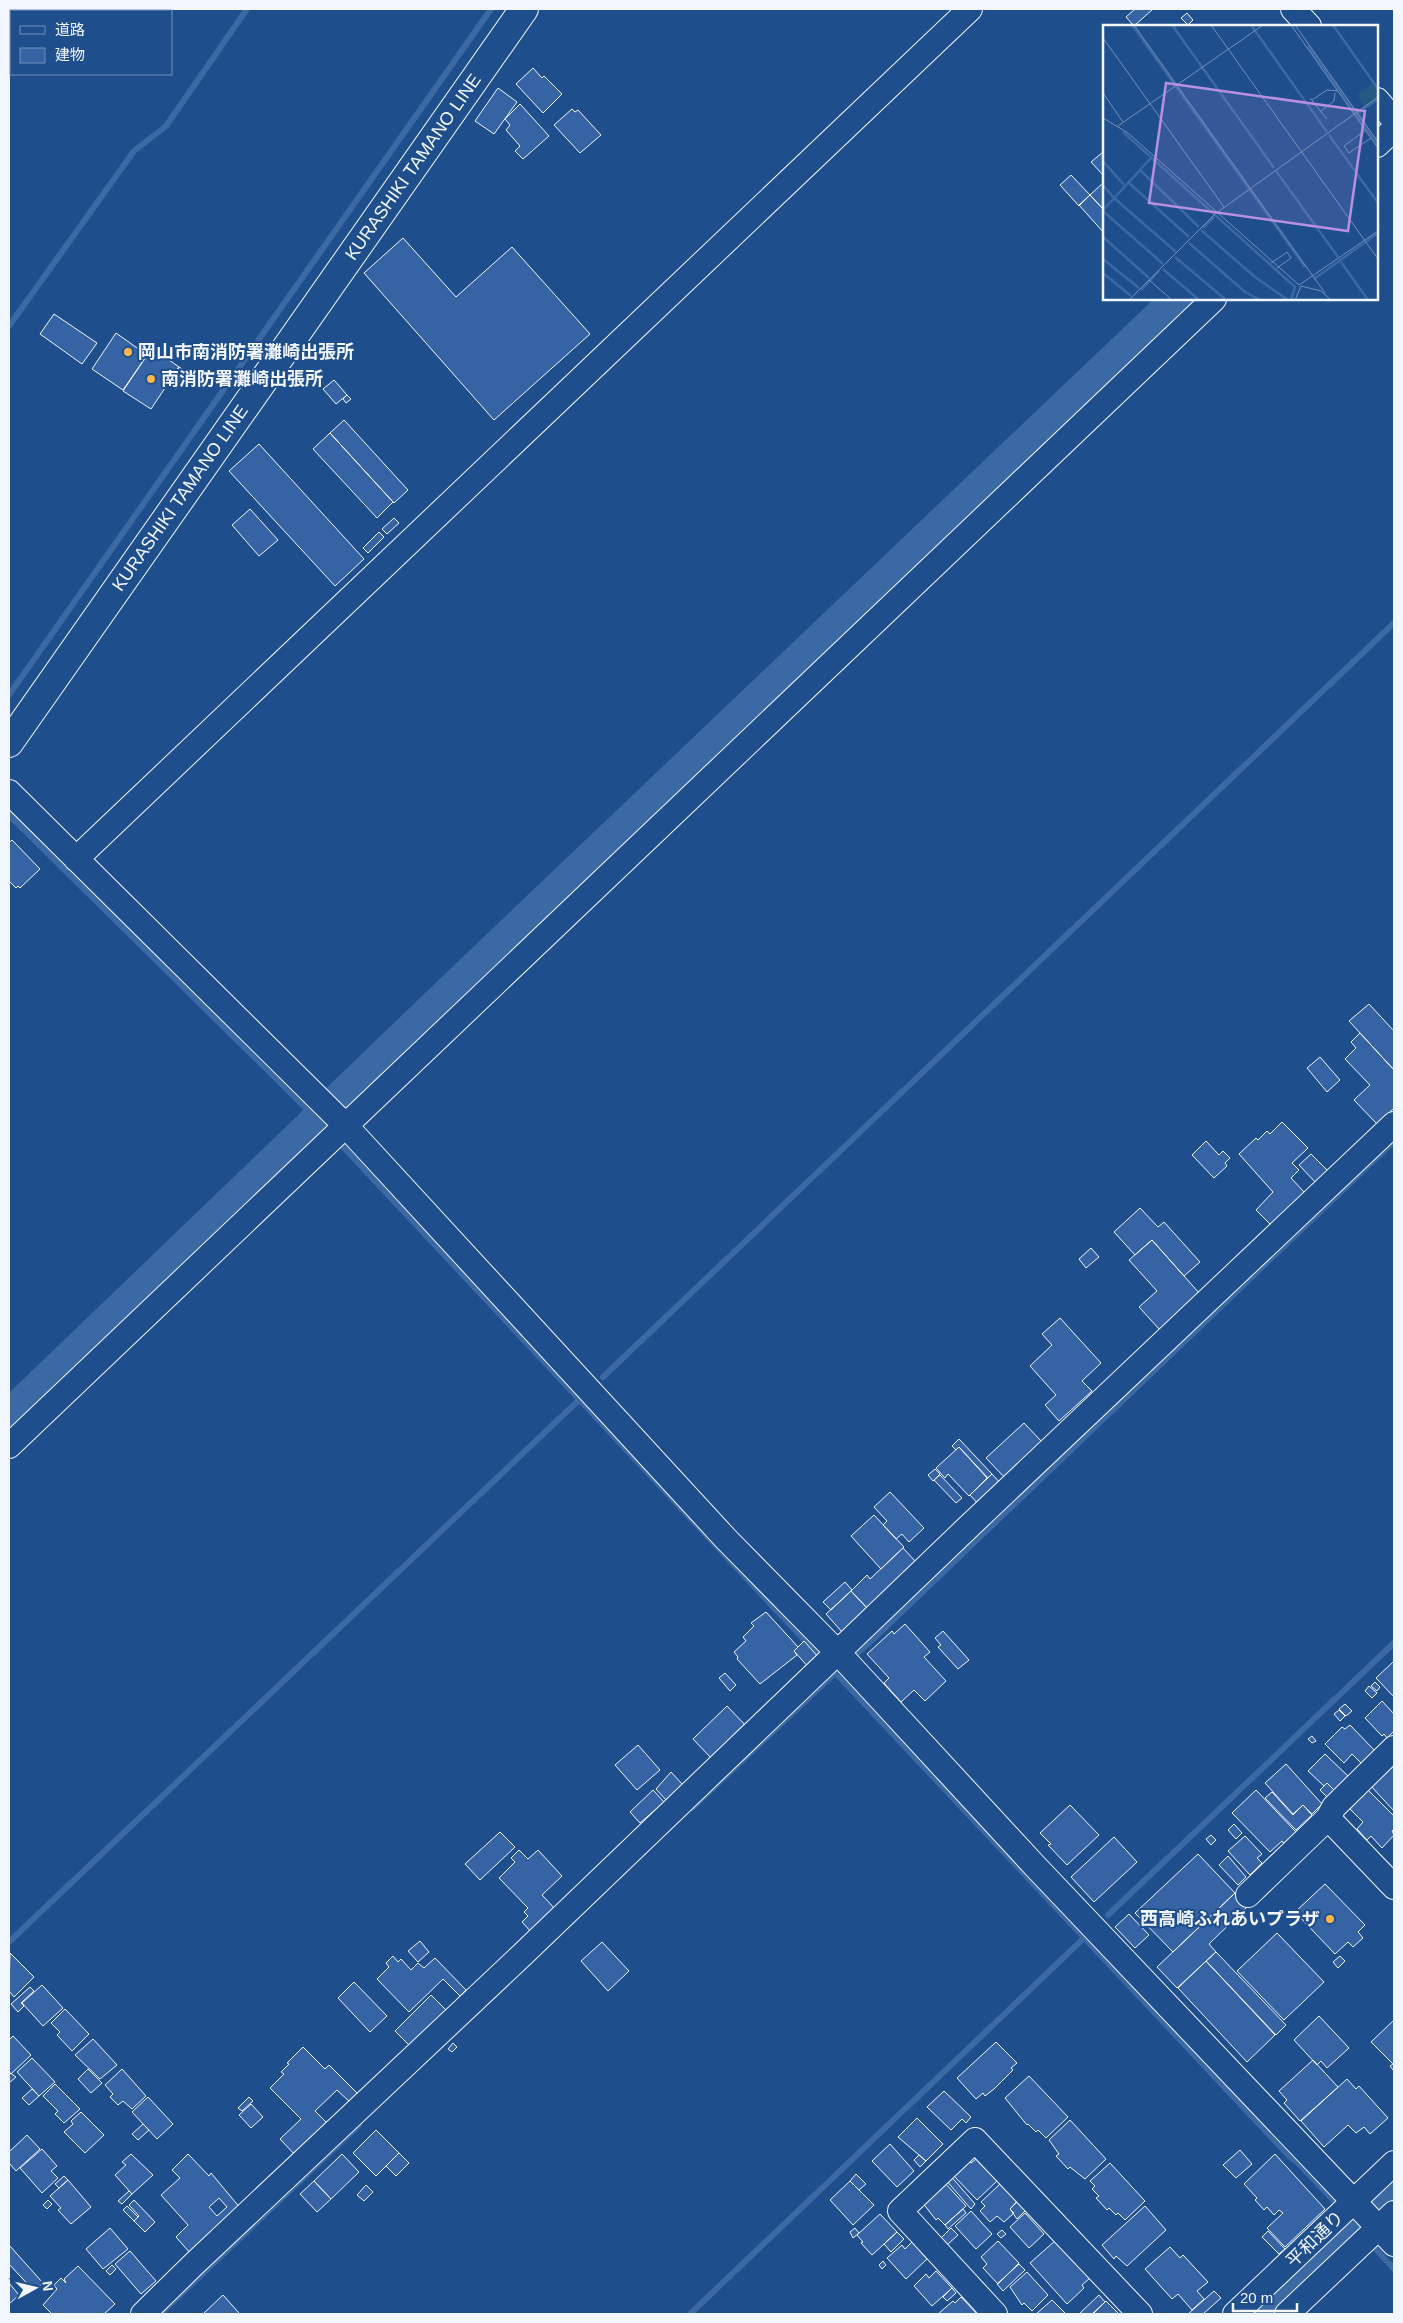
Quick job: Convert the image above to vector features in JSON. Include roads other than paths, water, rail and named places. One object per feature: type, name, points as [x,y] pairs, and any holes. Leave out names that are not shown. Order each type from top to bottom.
[{"type":"main road","name":"KURASHIKI TAMANO LINE","points":[[9,743],[524,9]]},
{"type":"street","points":[[76,859],[970,9]]},
{"type":"street","points":[[1293,9],[1308,25]]},
{"type":"street","points":[[1378,144],[1389,116]]},
{"type":"street","points":[[9,1446],[1213,300]]},
{"type":"street","points":[[9,792],[321,1101],[339,1130],[726,1539],[838,1662],[1357,2203],[1379,2231],[1287,2314]]},
{"type":"street","points":[[143,2314],[515,1962],[838,1662],[1394,1124]]},
{"type":"street","points":[[1248,1895],[1328,1818],[1334,1807],[1394,1748]]},
{"type":"street","points":[[1328,1818],[1394,1887]]},
{"type":"street","points":[[995,2314],[900,2211],[974,2140],[1140,2314]]},
{"type":"street","name":"平和通り","points":[[1235,2314],[1357,2203],[1394,2163]]},
{"type":"waterway","points":[[9,326],[134,151],[166,126],[247,9]]},
{"type":"waterway","points":[[9,695],[491,9]]},
{"type":"waterway","points":[[9,1420],[472,975],[1181,300]]},
{"type":"waterway","points":[[603,1377],[1394,623]]},
{"type":"waterway","points":[[9,815],[320,1122],[823,1660]]},
{"type":"waterway","points":[[850,1659],[867,1645],[1394,1141]]},
{"type":"waterway","points":[[9,1942],[581,1398]]},
{"type":"waterway","points":[[1108,1915],[1394,1643]]},
{"type":"waterway","points":[[830,1667],[1291,2158],[1336,2203]]},
{"type":"waterway","points":[[692,1808],[837,1671]]},
{"type":"waterway","points":[[690,2314],[1082,1940]]},
{"type":"waterway","points":[[160,2314],[359,2125]]},
{"type":"waterway","points":[[1261,2314],[1394,2188]]},
{"type":"waterway","points":[[1349,2217],[1363,2236]]},
{"type":"waterway","points":[[1370,2243],[1394,2269]]},
{"type":"place","name":"岡山市南消防署灘崎出張所","points":[[128,352]]},
{"type":"place","name":"南消防署灘崎出張所","points":[[151,379]]},
{"type":"place","name":"西高崎ふれあいプラザ","points":[[1330,1919]]}]
